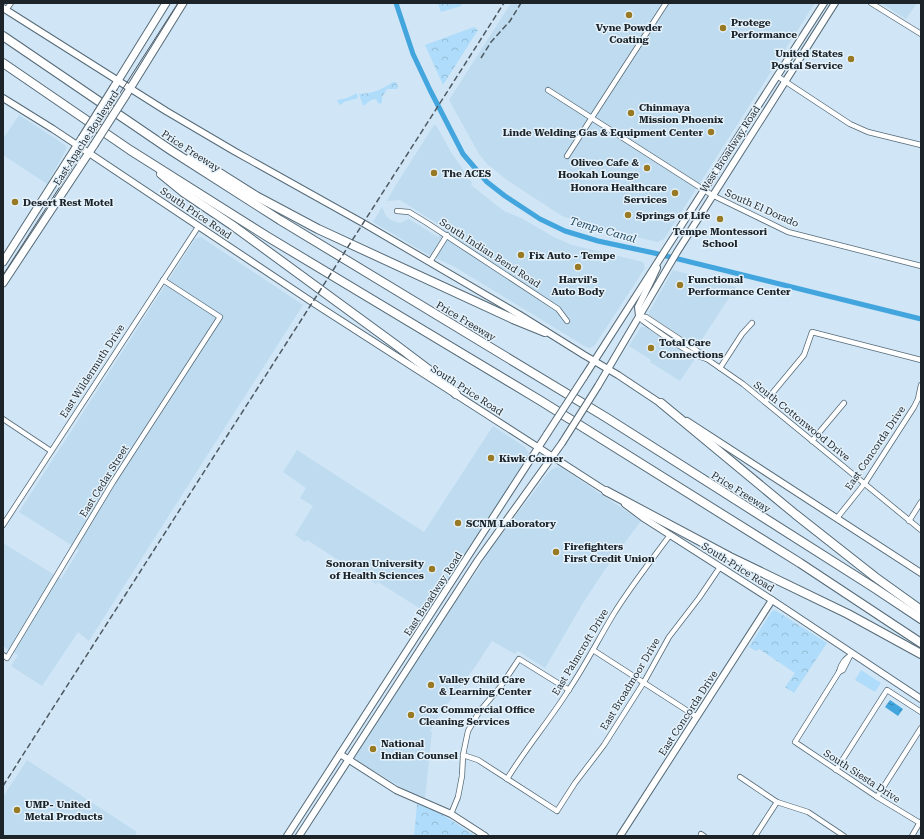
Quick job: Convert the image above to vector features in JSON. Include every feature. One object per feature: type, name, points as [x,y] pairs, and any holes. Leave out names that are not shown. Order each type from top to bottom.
[{"type":"highway","name":"Price Freeway","points":[[3,36],[172,151],[286,224],[607,418],[921,618]]},
{"type":"highway","points":[[3,63],[130,150],[268,237],[548,405],[800,563],[921,643]]},
{"type":"highway","points":[[130,150],[182,192],[262,246],[445,382],[456,394]]},
{"type":"highway","points":[[172,151],[202,162],[256,196],[318,229],[545,332]]},
{"type":"highway","points":[[661,404],[795,514],[875,577],[921,610]]},
{"type":"highway","points":[[606,491],[730,557],[855,618],[921,654]]},
{"type":"main road","name":"East Apache Boulevard","points":[[3,262],[152,28],[166,3]]},
{"type":"main road","name":"East Apache Boulevard","points":[[3,283],[89,153],[183,3]]},
{"type":"main road","name":"West Broadway Road","points":[[594,361],[824,3]]},
{"type":"main road","name":"West Broadway Road","points":[[608,370],[669,265],[712,195],[835,3]]},
{"type":"main road","points":[[5,9],[130,88],[234,151],[342,211],[520,315],[661,404],[921,573]]},
{"type":"main road","name":"South Price Road","points":[[3,98],[77,145],[198,227],[448,390],[606,491],[670,535],[772,600],[921,699]]},
{"type":"main road","points":[[639,316],[638,307],[657,267],[657,262]]},
{"type":"main road","name":"East Broadway Road","points":[[287,836],[594,361]]},
{"type":"main road","name":"East Broadway Road","points":[[299,836],[478,560],[562,443],[608,370]]},
{"type":"main road","points":[[470,555],[478,560]]},
{"type":"main road","name":"East Concorda Drive","points":[[620,836],[772,600]]},
{"type":"main road","points":[[433,611],[442,616]]},
{"type":"main road","points":[[340,754],[396,790],[451,814],[485,836]]},
{"type":"street","points":[[5,9],[11,3]]},
{"type":"street","points":[[567,156],[666,3]]},
{"type":"street","points":[[871,3],[921,34]]},
{"type":"street","points":[[777,76],[861,130],[921,145]]},
{"type":"street","name":"South El Dorado","points":[[548,90],[712,195],[788,232],[921,266]]},
{"type":"street","name":"South Indian Bend Road","points":[[397,211],[409,212],[447,235],[558,309],[567,321]]},
{"type":"street","name":"East Wildermuth Drive","points":[[3,525],[198,227]]},
{"type":"street","points":[[430,262],[447,235]]},
{"type":"street","name":"East Cedar Street","points":[[5,657],[113,482],[220,317],[163,280]]},
{"type":"street","name":"South Cottonwood Drive","points":[[639,316],[646,317],[702,354],[743,384],[921,530]]},
{"type":"street","name":"South Cottonwood Drive","points":[[639,316],[643,322],[699,358],[707,359]]},
{"type":"street","points":[[720,368],[742,334],[752,323]]},
{"type":"street","points":[[765,402],[804,355],[812,332],[921,360]]},
{"type":"street","points":[[668,338],[678,338]]},
{"type":"street","name":"East Concorda Drive","points":[[837,518],[865,483],[914,407],[918,399],[921,385]]},
{"type":"street","points":[[812,441],[844,403]]},
{"type":"street","points":[[3,419],[51,451]]},
{"type":"street","points":[[909,521],[921,502]]},
{"type":"street","name":"East Palmcroft Drive","points":[[507,779],[522,754],[548,721],[569,690],[628,591],[670,535]]},
{"type":"street","name":"East Broadmoor Drive","points":[[507,779],[557,811],[575,783],[604,745],[644,682],[669,637],[720,567]]},
{"type":"street","points":[[594,650],[697,717]]},
{"type":"street","name":"South Siesta Drive","points":[[852,654],[844,659],[840,666],[839,672],[795,742],[877,797],[920,822]]},
{"type":"street","points":[[451,814],[458,797],[462,776],[463,755],[468,731],[479,712],[501,686],[519,659],[569,690]]},
{"type":"street","points":[[836,770],[887,690],[921,712]]},
{"type":"street","points":[[877,797],[921,728]]},
{"type":"street","points":[[463,755],[478,760],[507,779]]},
{"type":"street","points":[[740,778],[777,802],[808,812],[844,836]]},
{"type":"street","points":[[755,836],[777,802]]},
{"type":"street","points":[[912,836],[920,822]]},
{"type":"shaded area","points":[[511,3],[815,3],[664,239],[657,242],[594,227],[562,216],[507,180],[486,163],[479,154],[449,100]]},
{"type":"shaded area","points":[[881,3],[917,3],[906,19]]},
{"type":"shaded area","points":[[19,115],[65,145],[67,148],[47,184],[3,155],[3,139]]},
{"type":"shaded area","points":[[434,125],[436,125],[451,152],[472,183],[471,185],[504,211],[521,218],[554,237],[572,245],[643,262],[645,268],[595,345],[590,348],[586,347],[455,267],[427,254],[373,222],[382,207],[386,216],[391,220],[400,223],[409,219],[438,237],[444,228],[400,200],[387,201]]},
{"type":"shaded area","points":[[201,237],[303,305],[89,641],[78,632],[42,686],[11,666],[18,655],[3,646],[3,543],[61,579],[79,550],[19,512],[195,239]]},
{"type":"shaded area","points":[[673,270],[736,287],[697,347],[649,315],[649,312]]},
{"type":"shaded area","points":[[641,327],[645,327],[695,359],[680,381],[650,362],[651,360],[629,346]]},
{"type":"shaded area","points":[[493,426],[525,447],[529,453],[528,459],[427,613],[378,582],[376,584],[307,540],[305,542],[295,535],[313,506],[300,498],[306,488],[283,472],[297,450],[424,532]]},
{"type":"shaded area","points":[[558,467],[562,468],[641,521],[606,568],[583,603],[545,668],[518,651],[515,654],[492,641],[440,714],[430,731],[432,732],[425,798],[409,792],[358,761],[355,756],[452,607],[480,567],[485,556],[549,472]]},
{"type":"shaded area","points":[[27,760],[137,832],[134,836],[3,836],[3,797]]},
{"type":"green space","points":[[438,3],[462,3],[461,6],[441,12]]},
{"type":"green space","points":[[474,27],[478,30],[443,85],[425,45]]},
{"type":"green space","points":[[393,82],[396,82],[398,87],[397,89],[387,89],[380,104],[376,99],[371,100],[363,106],[359,94],[377,91]]},
{"type":"green space","points":[[357,93],[358,98],[344,102],[341,105],[337,100],[347,98]]},
{"type":"green space","points":[[775,610],[827,643],[794,693],[785,687],[795,673],[759,649],[756,651],[749,647],[772,611]]},
{"type":"green space","points":[[861,670],[881,683],[875,692],[855,680]]},
{"type":"green space","points":[[417,804],[437,811],[475,836],[414,836]]},
{"type":"water","points":[[890,700],[903,709],[898,716],[885,707]]},
{"type":"waterway","name":"Tempe Canal","points":[[396,3],[413,54],[463,154],[487,182],[540,219],[565,231],[598,241],[654,253],[921,319]]},
{"type":"tram line","points":[[3,275],[178,3]]},
{"type":"railway","points":[[3,786],[504,3]]},
{"type":"railway","points":[[481,58],[491,42],[510,21],[521,3]]},
{"type":"place","name":"Vyne Powder Coating","points":[[629,15]]},
{"type":"place","name":"Protege Performance","points":[[723,28]]},
{"type":"place","name":"United States Postal Service","points":[[851,59]]},
{"type":"place","name":"Chinmaya Mission Phoenix","points":[[631,113]]},
{"type":"place","name":"Linde Welding Gas & Equipment Center","points":[[711,132]]},
{"type":"place","name":"Oliveo Cafe & Hookah Lounge","points":[[647,168]]},
{"type":"place","name":"The ACES","points":[[434,173]]},
{"type":"place","name":"Honora Healthcare Services","points":[[675,193]]},
{"type":"place","name":"Desert Rest Motel","points":[[15,202]]},
{"type":"place","name":"Springs of Life","points":[[628,215]]},
{"type":"place","name":"Tempe Montessori School","points":[[720,219]]},
{"type":"place","name":"Fix Auto - Tempe","points":[[521,255]]},
{"type":"place","name":"Harvil's Auto Body","points":[[578,267]]},
{"type":"place","name":"Functional Performance Center","points":[[680,285]]},
{"type":"place","name":"Total Care Connections","points":[[651,348]]},
{"type":"place","name":"Kiwk Corner","points":[[491,458]]},
{"type":"place","name":"SCNM Laboratory","points":[[458,523]]},
{"type":"place","name":"Firefighters First Credit Union","points":[[556,552]]},
{"type":"place","name":"Sonoran University of Health Sciences","points":[[432,569]]},
{"type":"place","name":"Valley Child Care & Learning Center","points":[[431,685]]},
{"type":"place","name":"Cox Commercial Office Cleaning Services","points":[[411,715]]},
{"type":"place","name":"National Indian Counsel","points":[[373,749]]},
{"type":"place","name":"UMP- United Metal Products","points":[[17,810]]}]
